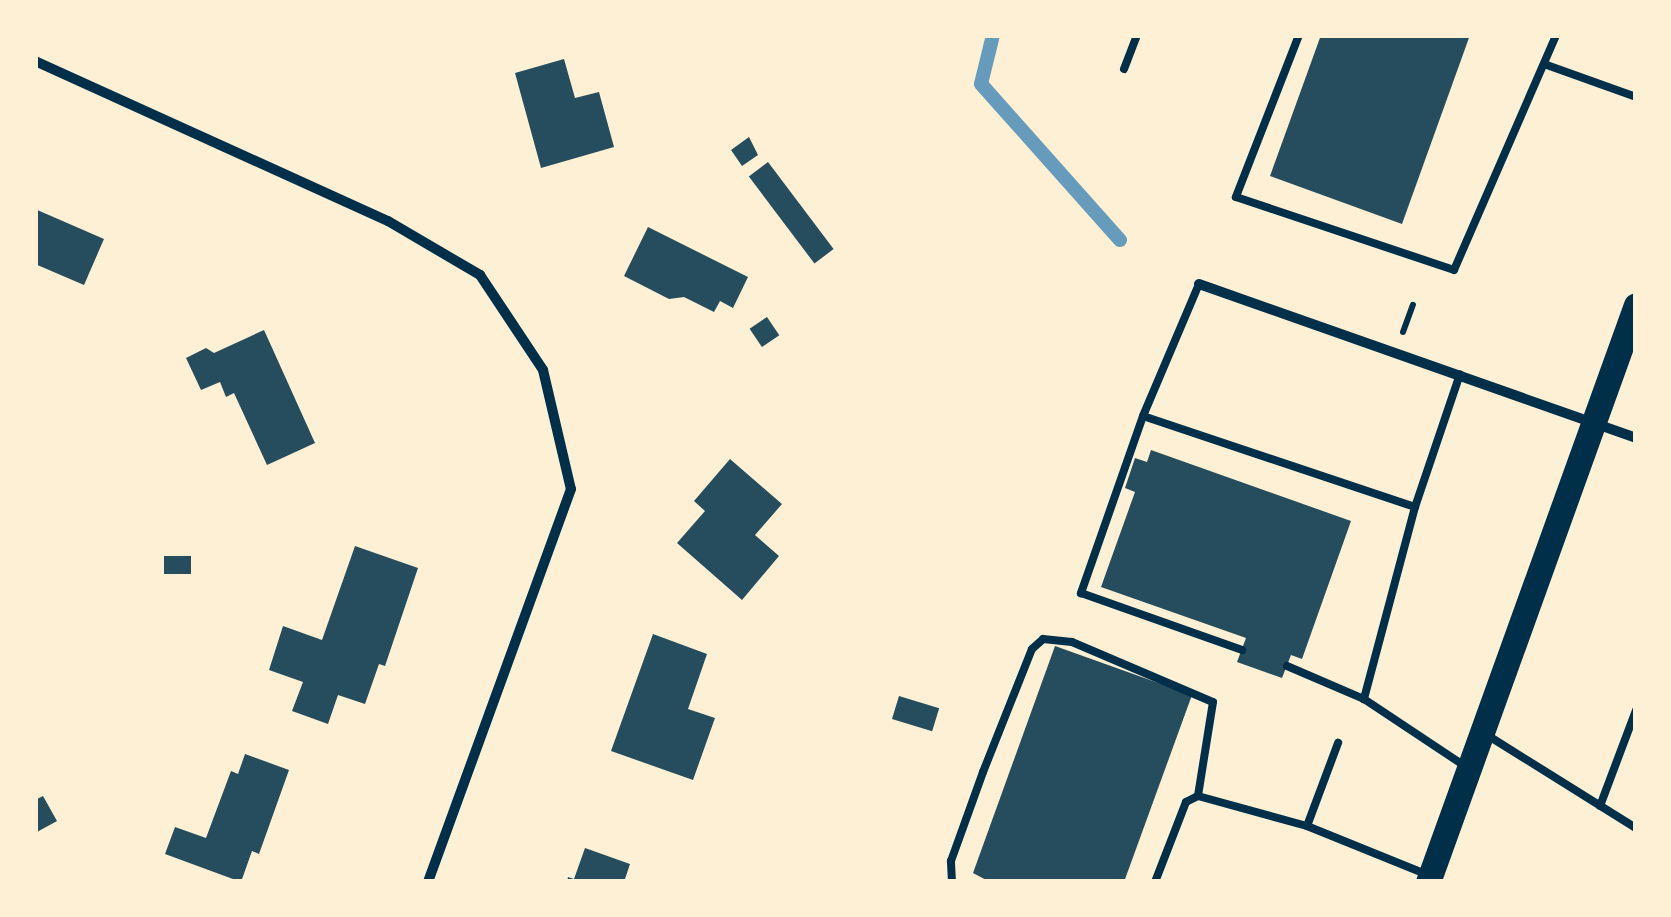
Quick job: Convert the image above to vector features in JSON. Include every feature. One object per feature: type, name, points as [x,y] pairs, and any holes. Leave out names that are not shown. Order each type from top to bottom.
[{"type":"main road","points":[[1429,879],[1636,306]]},
{"type":"street","points":[[35,61],[388,221],[480,276],[544,370],[571,489],[428,882]]},
{"type":"street","points":[[1199,284],[1592,419],[1636,438]]},
{"type":"lane","points":[[1124,70],[1137,35]]},
{"type":"lane","points":[[1299,35],[1236,197],[1454,270],[1556,35]]},
{"type":"lane","points":[[1544,64],[1636,97]]},
{"type":"lane","points":[[1199,284],[1144,416],[1081,593],[1242,650]]},
{"type":"lane","points":[[1364,699],[1415,507],[1460,374]]},
{"type":"lane","points":[[1144,416],[1415,507]]},
{"type":"lane","points":[[952,882],[951,861],[984,772],[1032,650],[1043,639],[1072,642],[1213,702],[1198,796]]},
{"type":"lane","points":[[1287,666],[1364,699],[1469,768]]},
{"type":"lane","points":[[1600,806],[1636,710]]},
{"type":"lane","points":[[1483,732],[1636,828]]},
{"type":"lane","points":[[1308,826],[1338,742]]},
{"type":"lane","points":[[1155,882],[1186,802],[1198,796],[1308,826],[1429,879]]},
{"type":"building","points":[[1321,35],[1470,35],[1402,224],[1270,176]]},
{"type":"building","points":[[564,59],[575,98],[599,92],[614,147],[541,168],[515,73]]},
{"type":"building","points":[[749,137],[758,155],[742,166],[731,150]]},
{"type":"building","points":[[768,162],[834,249],[814,263],[749,176]]},
{"type":"building","points":[[35,209],[104,239],[84,285],[35,264]]},
{"type":"building","points":[[648,227],[748,277],[733,308],[720,301],[714,312],[684,297],[669,299],[624,276]]},
{"type":"building","points":[[767,317],[779,335],[762,347],[750,329]]},
{"type":"building","points":[[264,330],[315,443],[267,465],[234,393],[226,397],[220,382],[201,390],[186,358],[206,348],[214,353]]},
{"type":"building","points":[[1151,450],[1351,521],[1302,659],[1291,655],[1282,678],[1237,662],[1246,638],[1101,587],[1135,492],[1125,488],[1135,458],[1147,462]]},
{"type":"building","points":[[730,459],[782,504],[755,535],[779,556],[742,600],[677,543],[705,511],[694,501]]},
{"type":"building","points":[[355,546],[418,568],[385,666],[379,664],[365,704],[338,695],[328,724],[292,711],[303,682],[269,670],[283,626],[322,640]]},
{"type":"building","points":[[164,556],[191,556],[191,574],[164,574]]},
{"type":"building","points":[[653,634],[707,654],[688,709],[715,718],[693,780],[611,751]]},
{"type":"building","points":[[1055,646],[1192,695],[1124,882],[990,882],[973,873]]},
{"type":"building","points":[[899,696],[939,708],[932,731],[892,719]]},
{"type":"building","points":[[245,754],[289,770],[259,854],[252,851],[241,882],[165,854],[175,827],[206,838],[231,771],[238,774]]},
{"type":"building","points":[[43,796],[57,821],[37,832],[35,800]]},
{"type":"building","points":[[585,848],[630,864],[624,882],[567,882],[568,877],[574,879]]},
{"type":"waterway","points":[[993,35],[981,84],[1120,240]]}]
